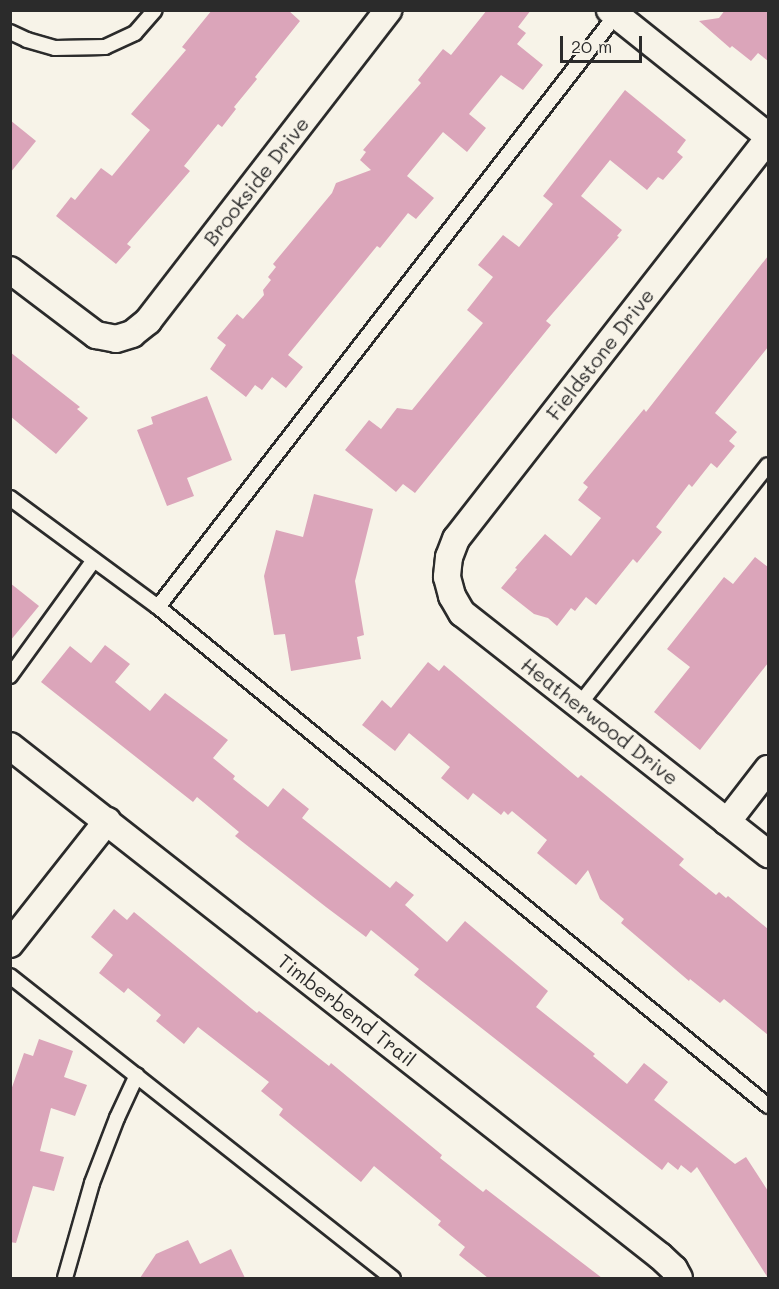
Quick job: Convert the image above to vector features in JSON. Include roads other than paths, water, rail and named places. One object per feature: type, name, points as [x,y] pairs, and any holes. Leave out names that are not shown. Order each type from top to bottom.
[{"type":"street","name":"Brookside Drive","points":[[10,270],[96,335],[116,339],[132,334],[148,321],[388,10]]},
{"type":"street","points":[[615,12],[768,137]]},
{"type":"street","name":"Fieldstone Drive","points":[[447,577],[449,557],[456,539],[768,137]]},
{"type":"street","name":"Heatherwood Drive","points":[[447,577],[452,596],[462,613],[768,854]]},
{"type":"street","name":"Timberbend Trail","points":[[10,746],[660,1256],[679,1278]]},
{"type":"street","points":[[728,822],[768,769]]},
{"type":"street","points":[[10,944],[107,821]]},
{"type":"lane","points":[[10,32],[27,40],[55,48],[105,47],[135,33],[155,10]]},
{"type":"lane","points":[[158,607],[615,12]]},
{"type":"lane","points":[[579,705],[768,465]]},
{"type":"lane","points":[[10,498],[158,607],[768,1106]]},
{"type":"lane","points":[[10,676],[94,560]]},
{"type":"lane","points":[[10,976],[393,1278]]},
{"type":"lane","points":[[65,1278],[92,1183],[117,1118],[137,1075]]}]
